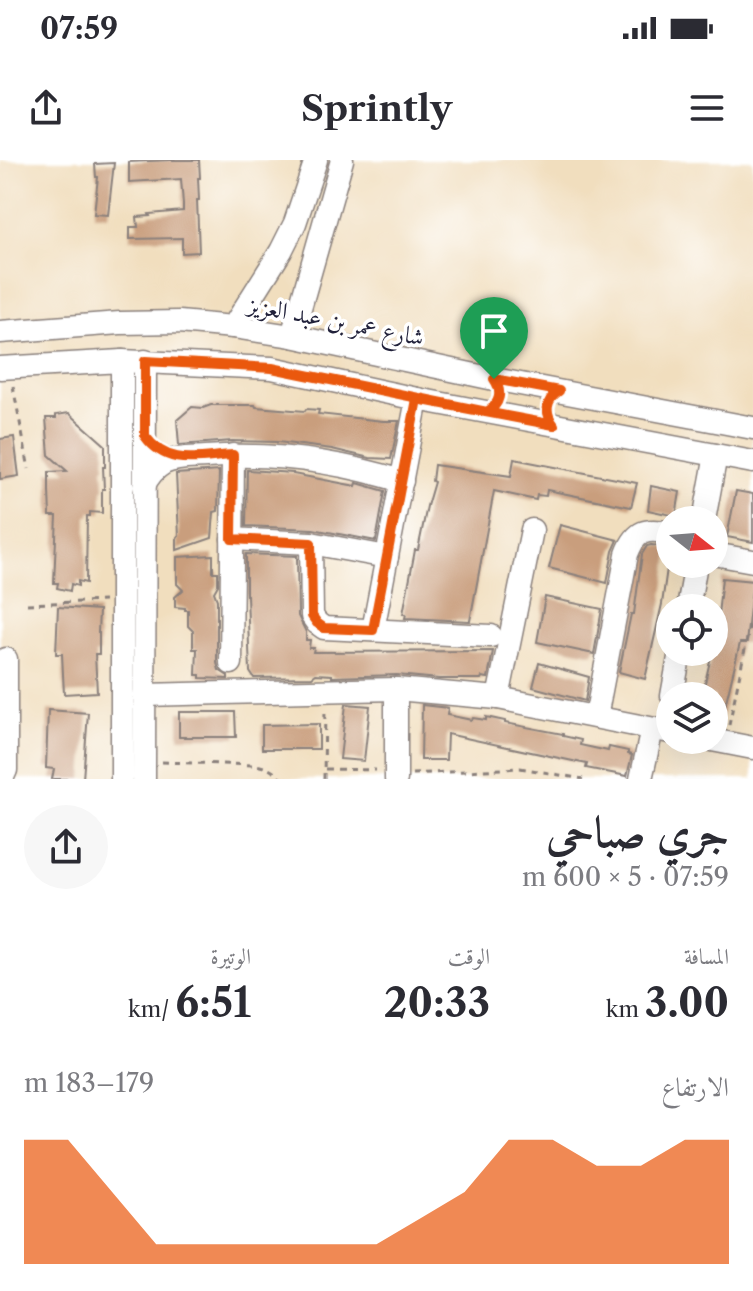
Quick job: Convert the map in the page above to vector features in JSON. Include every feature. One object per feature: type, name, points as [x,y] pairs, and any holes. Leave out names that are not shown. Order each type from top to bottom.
[{"type":"street","points":[[233,327],[295,223],[316,160]]},
{"type":"street","points":[[292,336],[342,160]]},
{"type":"street","name":"شارع عمر بن عبد العزيز","points":[[0,332],[120,323],[179,322],[233,327],[292,336],[494,379],[753,428]]},
{"type":"street","points":[[122,361],[122,779]]},
{"type":"street","points":[[5,368],[122,361],[272,368],[417,399],[753,462]]},
{"type":"street","points":[[144,770],[145,361]]},
{"type":"street","points":[[487,412],[499,400],[499,389],[494,379]]},
{"type":"street","points":[[554,425],[547,409],[551,398],[559,391]]},
{"type":"street","points":[[373,630],[417,399]]},
{"type":"street","points":[[145,436],[158,451],[178,459]]},
{"type":"street","points":[[144,486],[160,465],[178,459],[233,455],[318,460],[402,481]]},
{"type":"street","points":[[231,663],[233,455]]},
{"type":"street","points":[[707,506],[716,455]]},
{"type":"street","points":[[498,698],[532,530]]},
{"type":"street","points":[[596,717],[627,554],[632,541],[643,532],[656,530]]},
{"type":"street","points":[[232,539],[311,543],[387,557]]},
{"type":"street","points":[[311,543],[312,616],[324,628],[491,636]]},
{"type":"street","points":[[728,557],[753,561]]},
{"type":"street","points":[[2,779],[6,770],[6,659]]},
{"type":"street","points":[[144,695],[396,689],[498,698],[656,730]]},
{"type":"street","points":[[396,689],[396,775]]},
{"type":"street","points":[[728,743],[753,748]]},
{"type":"street","points":[[641,779],[656,745]]},
{"type":"path","points":[[5,368],[29,469]]},
{"type":"path","points":[[27,604],[122,600]]},
{"type":"path","points":[[728,706],[753,611]]},
{"type":"path","points":[[746,643],[753,645]]},
{"type":"path","points":[[324,779],[325,691]]},
{"type":"path","points":[[144,770],[255,765],[266,766],[281,779]]},
{"type":"path","points":[[325,769],[396,775],[520,768],[583,779]]},
{"type":"path","points":[[455,779],[456,771]]},
{"type":"path","points":[[550,779],[551,772]]},
{"type":"building","points":[[199,160],[199,252],[182,253],[182,238],[130,239],[130,227],[138,227],[137,217],[183,211],[183,204],[181,179],[129,182],[129,162]]},
{"type":"building","points":[[114,163],[108,215],[94,214],[98,177],[95,164]]},
{"type":"building","points":[[211,405],[319,410],[318,414],[399,421],[391,459],[278,442],[179,445],[177,420],[192,407]]},
{"type":"building","points":[[69,413],[105,445],[102,513],[90,512],[87,516],[86,583],[78,581],[78,586],[71,584],[70,591],[57,588],[58,583],[54,583],[57,516],[50,516],[49,472],[67,471],[49,455],[46,418]]},
{"type":"building","points":[[14,437],[19,476],[0,479],[0,439]]},
{"type":"building","points":[[514,459],[637,483],[631,507],[547,490],[546,496],[537,495],[536,500],[494,491],[470,621],[405,618],[406,614],[403,614],[415,550],[418,550],[434,482],[434,465],[511,476]]},
{"type":"building","points":[[247,470],[293,473],[356,486],[357,483],[385,491],[376,541],[313,529],[246,526]]},
{"type":"building","points":[[219,471],[218,511],[214,512],[212,538],[177,550],[176,474]]},
{"type":"building","points":[[651,486],[680,492],[678,506],[656,506],[656,512],[648,510]]},
{"type":"building","points":[[736,491],[753,494],[753,542],[728,537]]},
{"type":"building","points":[[560,525],[618,540],[607,583],[549,568]]},
{"type":"building","points":[[647,546],[656,546],[656,578],[666,578],[663,594],[656,594],[656,630],[645,679],[619,672],[631,614],[634,614],[642,554]]},
{"type":"building","points":[[246,554],[297,556],[298,616],[306,632],[306,640],[310,640],[309,648],[314,648],[313,652],[493,651],[488,678],[439,679],[397,675],[332,677],[316,674],[312,677],[254,678],[250,672]]},
{"type":"building","points":[[213,555],[213,572],[218,572],[218,585],[214,592],[217,600],[217,663],[228,679],[200,678],[196,675],[197,649],[193,649],[188,610],[175,607],[175,597],[183,590],[177,584],[177,557]]},
{"type":"building","points":[[722,578],[753,581],[746,643],[740,643],[728,693],[728,682],[705,682],[709,666],[728,666],[728,594],[720,594]]},
{"type":"building","points":[[545,597],[602,609],[594,654],[537,642]]},
{"type":"building","points":[[58,607],[99,610],[99,654],[95,654],[97,692],[64,694],[62,654],[56,654]]},
{"type":"building","points":[[539,663],[589,677],[585,701],[533,687]]},
{"type":"building","points":[[346,704],[370,706],[364,761],[340,759]]},
{"type":"building","points":[[422,705],[448,708],[447,715],[472,720],[486,720],[486,717],[563,734],[581,740],[580,745],[608,751],[609,747],[628,751],[632,755],[627,776],[586,768],[587,764],[447,734],[446,760],[421,760]]},
{"type":"building","points":[[48,710],[88,713],[83,779],[52,779],[54,769],[46,768]]},
{"type":"building","points":[[179,712],[235,712],[236,737],[179,737]]},
{"type":"building","points":[[319,724],[319,749],[262,749],[262,725]]},
{"type":"route","points":[[145,361],[272,368],[487,412],[499,400],[499,389],[494,379],[559,391],[551,398],[547,409],[554,425],[417,399],[373,630],[324,628],[314,620],[311,543],[232,539],[233,455],[178,459],[158,451],[145,436],[145,361]]}]
